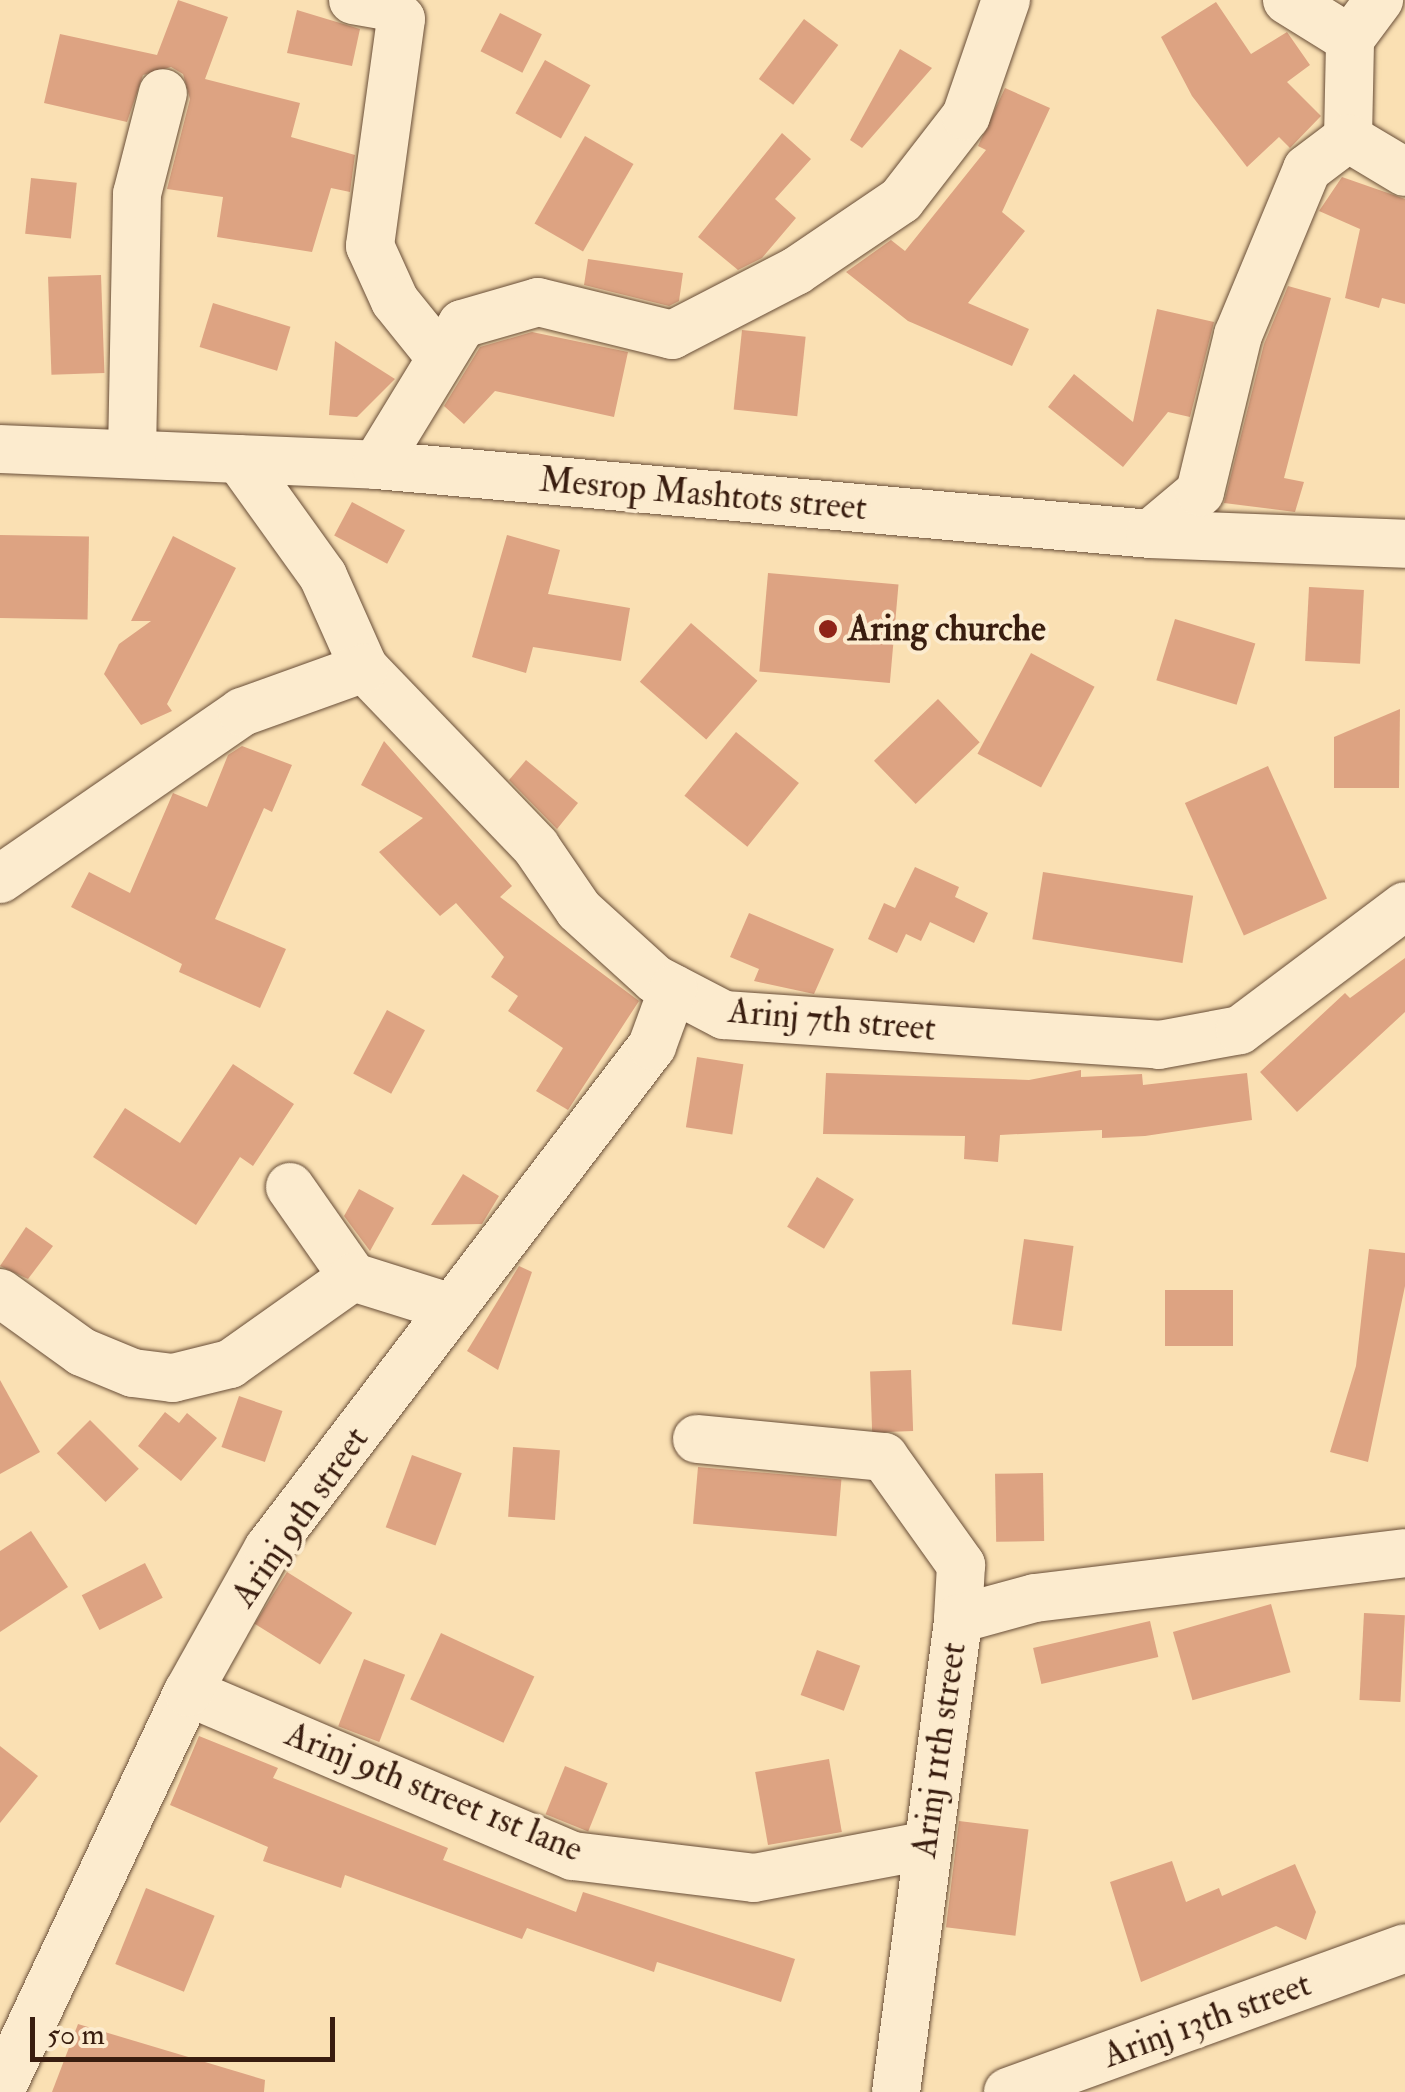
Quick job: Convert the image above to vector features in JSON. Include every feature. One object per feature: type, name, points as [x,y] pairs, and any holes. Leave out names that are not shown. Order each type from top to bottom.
[{"type":"street","points":[[353,0],[387,6],[401,19],[370,246],[395,301],[441,358]]},
{"type":"street","points":[[376,465],[462,324],[538,302],[672,335],[796,271],[901,200],[966,116],[1006,0]]},
{"type":"street","points":[[1286,0],[1350,39]]},
{"type":"street","points":[[1348,138],[1350,39],[1379,0]]},
{"type":"street","points":[[132,454],[136,194],[163,94]]},
{"type":"street","points":[[1348,138],[1405,172]]},
{"type":"street","points":[[1150,534],[1200,492],[1238,335],[1307,169],[1348,138]]},
{"type":"street","name":"Mesrop Mashtots street","points":[[0,448],[376,465],[1150,534],[1405,544]]},
{"type":"street","name":"Arinj 7th street","points":[[239,459],[324,576],[364,668],[536,847],[579,910],[673,989],[724,1015],[1159,1045],[1240,1030],[1402,915]]},
{"type":"street","points":[[0,879],[242,712],[364,668]]},
{"type":"street","name":"Arinj 9th street","points":[[0,2091],[188,1692],[268,1550],[652,1046],[673,989]]},
{"type":"street","points":[[290,1186],[353,1277],[452,1308]]},
{"type":"street","points":[[0,1294],[82,1352],[133,1374],[174,1378],[230,1364],[353,1277]]},
{"type":"street","points":[[697,1439],[884,1457],[961,1565],[958,1619]]},
{"type":"street","name":"Arinj 11th street","points":[[896,2092],[923,1846],[958,1619],[1035,1598],[1405,1552]]},
{"type":"street","name":"Arinj 9th street 1st lane","points":[[188,1692],[574,1856],[754,1878],[923,1846]]},
{"type":"street","name":"Arinj 13th street","points":[[1008,2092],[1405,1948]]},
{"type":"building","points":[[178,0],[228,17],[205,79],[300,103],[291,137],[355,155],[350,192],[331,188],[312,252],[217,237],[223,197],[167,189],[190,99],[183,74],[171,67],[143,75],[127,122],[44,103],[60,34],[157,55]]},
{"type":"building","points":[[1216,2],[1251,54],[1287,32],[1310,65],[1287,82],[1321,116],[1290,148],[1279,137],[1247,167],[1192,96],[1161,37]]},
{"type":"building","points":[[297,10],[360,29],[352,66],[287,53]]},
{"type":"building","points":[[500,13],[542,34],[522,73],[480,51]]},
{"type":"building","points":[[804,19],[838,45],[793,105],[759,79]]},
{"type":"building","points":[[900,49],[932,68],[862,148],[850,140]]},
{"type":"building","points":[[545,60],[590,85],[561,139],[515,113]]},
{"type":"building","points":[[1005,88],[1050,108],[1002,212],[1025,231],[968,303],[1029,329],[1012,366],[908,321],[846,272],[891,240],[905,251],[986,150],[978,146]]},
{"type":"building","points":[[782,133],[811,159],[775,199],[796,218],[762,258],[738,270],[698,237]]},
{"type":"building","points":[[585,136],[633,164],[583,251],[534,223]]},
{"type":"building","points":[[1342,177],[1405,199],[1405,304],[1382,298],[1379,308],[1345,298],[1360,229],[1319,211]]},
{"type":"building","points":[[31,178],[77,183],[71,239],[25,234]]},
{"type":"building","points":[[588,259],[683,273],[679,301],[669,306],[584,285]]},
{"type":"building","points":[[101,275],[104,373],[51,375],[48,277]]},
{"type":"building","points":[[1288,286],[1331,298],[1284,478],[1304,482],[1295,512],[1224,503],[1264,344]]},
{"type":"building","points":[[213,303],[290,327],[277,371],[200,347]]},
{"type":"building","points":[[1157,309],[1214,322],[1190,417],[1168,412],[1123,467],[1048,407],[1074,374],[1133,422]]},
{"type":"building","points":[[742,330],[806,337],[797,416],[734,410]]},
{"type":"building","points":[[532,332],[628,352],[614,417],[495,391],[464,424],[444,406],[480,347]]},
{"type":"building","points":[[335,341],[395,379],[357,417],[329,415]]},
{"type":"building","points":[[352,502],[405,530],[387,564],[334,536]]},
{"type":"building","points":[[0,535],[89,537],[88,620],[0,618]]},
{"type":"building","points":[[507,535],[560,550],[548,594],[630,608],[621,661],[533,647],[526,673],[472,657]]},
{"type":"building","points":[[173,536],[236,568],[167,704],[172,711],[141,725],[104,674],[119,644],[151,621],[131,621]]},
{"type":"building","name":"Aring churche","points":[[768,573],[899,584],[890,683],[759,672]]},
{"type":"building","points":[[1309,587],[1364,590],[1360,664],[1305,661]]},
{"type":"building","points":[[1175,619],[1255,644],[1237,705],[1156,680]]},
{"type":"building","points":[[691,623],[757,681],[706,740],[640,682]]},
{"type":"building","points":[[1031,653],[1095,687],[1041,787],[977,754]]},
{"type":"building","points":[[938,699],[980,742],[916,804],[874,761]]},
{"type":"building","points":[[1400,709],[1399,788],[1334,788],[1334,737]]},
{"type":"building","points":[[736,732],[799,783],[747,847],[684,796]]},
{"type":"building","points":[[384,741],[512,886],[500,897],[639,1001],[568,1110],[536,1091],[563,1048],[508,1011],[518,996],[491,977],[504,957],[456,903],[440,916],[379,852],[423,818],[361,785]]},
{"type":"building","points":[[242,746],[292,765],[272,812],[264,808],[215,919],[286,949],[260,1008],[179,972],[182,964],[71,907],[89,872],[130,893],[173,793],[207,807],[228,755]]},
{"type":"building","points":[[526,760],[578,803],[557,829],[509,780]]},
{"type":"building","points":[[1268,766],[1327,898],[1244,935],[1185,803]]},
{"type":"building","points":[[915,867],[959,887],[955,897],[988,913],[974,943],[930,922],[921,941],[906,934],[897,953],[868,939],[884,903],[895,908]]},
{"type":"building","points":[[1043,872],[1193,896],[1182,963],[1032,939]]},
{"type":"building","points":[[749,913],[834,949],[814,994],[754,981],[759,969],[730,957]]},
{"type":"building","points":[[1405,958],[1405,1012],[1297,1112],[1260,1072],[1345,993],[1350,998]]},
{"type":"building","points":[[387,1010],[425,1030],[391,1094],[353,1074]]},
{"type":"building","points":[[697,1057],[743,1064],[732,1134],[686,1127]]},
{"type":"building","points":[[233,1064],[294,1104],[253,1166],[240,1157],[196,1225],[93,1157],[125,1108],[180,1143]]},
{"type":"building","points":[[1081,1070],[1081,1077],[1142,1074],[1143,1085],[1247,1073],[1252,1120],[1145,1136],[1102,1138],[1102,1130],[1000,1135],[998,1162],[964,1159],[965,1136],[823,1134],[826,1073],[1029,1080]]},
{"type":"building","points":[[463,1174],[499,1196],[482,1224],[431,1225]]},
{"type":"building","points":[[817,1177],[854,1199],[824,1249],[787,1227]]},
{"type":"building","points":[[359,1189],[394,1208],[370,1251],[344,1216]]},
{"type":"building","points":[[26,1227],[53,1246],[28,1279],[0,1266]]},
{"type":"building","points":[[1024,1239],[1074,1246],[1062,1331],[1012,1324]]},
{"type":"building","points":[[1369,1249],[1405,1253],[1405,1286],[1368,1462],[1330,1452],[1356,1366]]},
{"type":"building","points":[[519,1266],[532,1272],[498,1370],[467,1351]]},
{"type":"building","points":[[1165,1290],[1233,1290],[1233,1346],[1165,1346]]},
{"type":"building","points":[[911,1370],[913,1431],[872,1432],[870,1371]]},
{"type":"building","points":[[0,1380],[40,1452],[0,1474]]},
{"type":"building","points":[[239,1396],[282,1411],[265,1462],[221,1447]]},
{"type":"building","points":[[165,1412],[179,1423],[187,1413],[217,1438],[181,1481],[138,1446]]},
{"type":"building","points":[[90,1420],[139,1469],[106,1502],[57,1453]]},
{"type":"building","points":[[513,1447],[560,1450],[555,1520],[508,1517]]},
{"type":"building","points":[[412,1455],[462,1473],[435,1545],[386,1527]]},
{"type":"building","points":[[698,1467],[841,1480],[836,1536],[693,1524]]},
{"type":"building","points":[[1043,1473],[1044,1541],[996,1542],[995,1474]]},
{"type":"building","points":[[31,1531],[68,1587],[0,1632],[0,1551]]},
{"type":"building","points":[[145,1563],[163,1598],[99,1630],[82,1595]]},
{"type":"building","points":[[287,1572],[352,1613],[320,1665],[255,1624]]},
{"type":"building","points":[[1271,1604],[1291,1672],[1193,1700],[1173,1632]]},
{"type":"building","points":[[1364,1613],[1405,1615],[1400,1702],[1359,1700]]},
{"type":"building","points":[[1150,1621],[1158,1657],[1041,1684],[1033,1648]]},
{"type":"building","points":[[441,1633],[534,1677],[503,1743],[410,1699]]},
{"type":"building","points":[[817,1650],[860,1666],[844,1711],[801,1695]]},
{"type":"building","points":[[364,1659],[405,1675],[379,1742],[338,1726]]},
{"type":"building","points":[[199,1736],[278,1768],[273,1778],[448,1848],[443,1860],[576,1912],[583,1892],[795,1959],[781,2002],[657,1962],[654,1972],[527,1928],[522,1939],[345,1875],[341,1888],[263,1861],[268,1847],[170,1805]]},
{"type":"building","points":[[0,1746],[38,1776],[0,1823]]},
{"type":"building","points":[[829,1759],[842,1832],[768,1845],[755,1772]]},
{"type":"building","points":[[565,1766],[608,1783],[588,1831],[546,1814]]},
{"type":"building","points":[[959,1821],[1028,1830],[1015,1936],[946,1927]]},
{"type":"building","points":[[1172,1861],[1186,1902],[1219,1888],[1222,1896],[1295,1864],[1316,1912],[1306,1940],[1276,1926],[1141,1982],[1110,1882]]},
{"type":"building","points":[[146,1888],[215,1916],[184,1992],[115,1964]]},
{"type":"building","points":[[78,2024],[265,2080],[264,2092],[52,2092]]},
{"type":"place","name":"Aring churche","points":[[828,629]]}]
